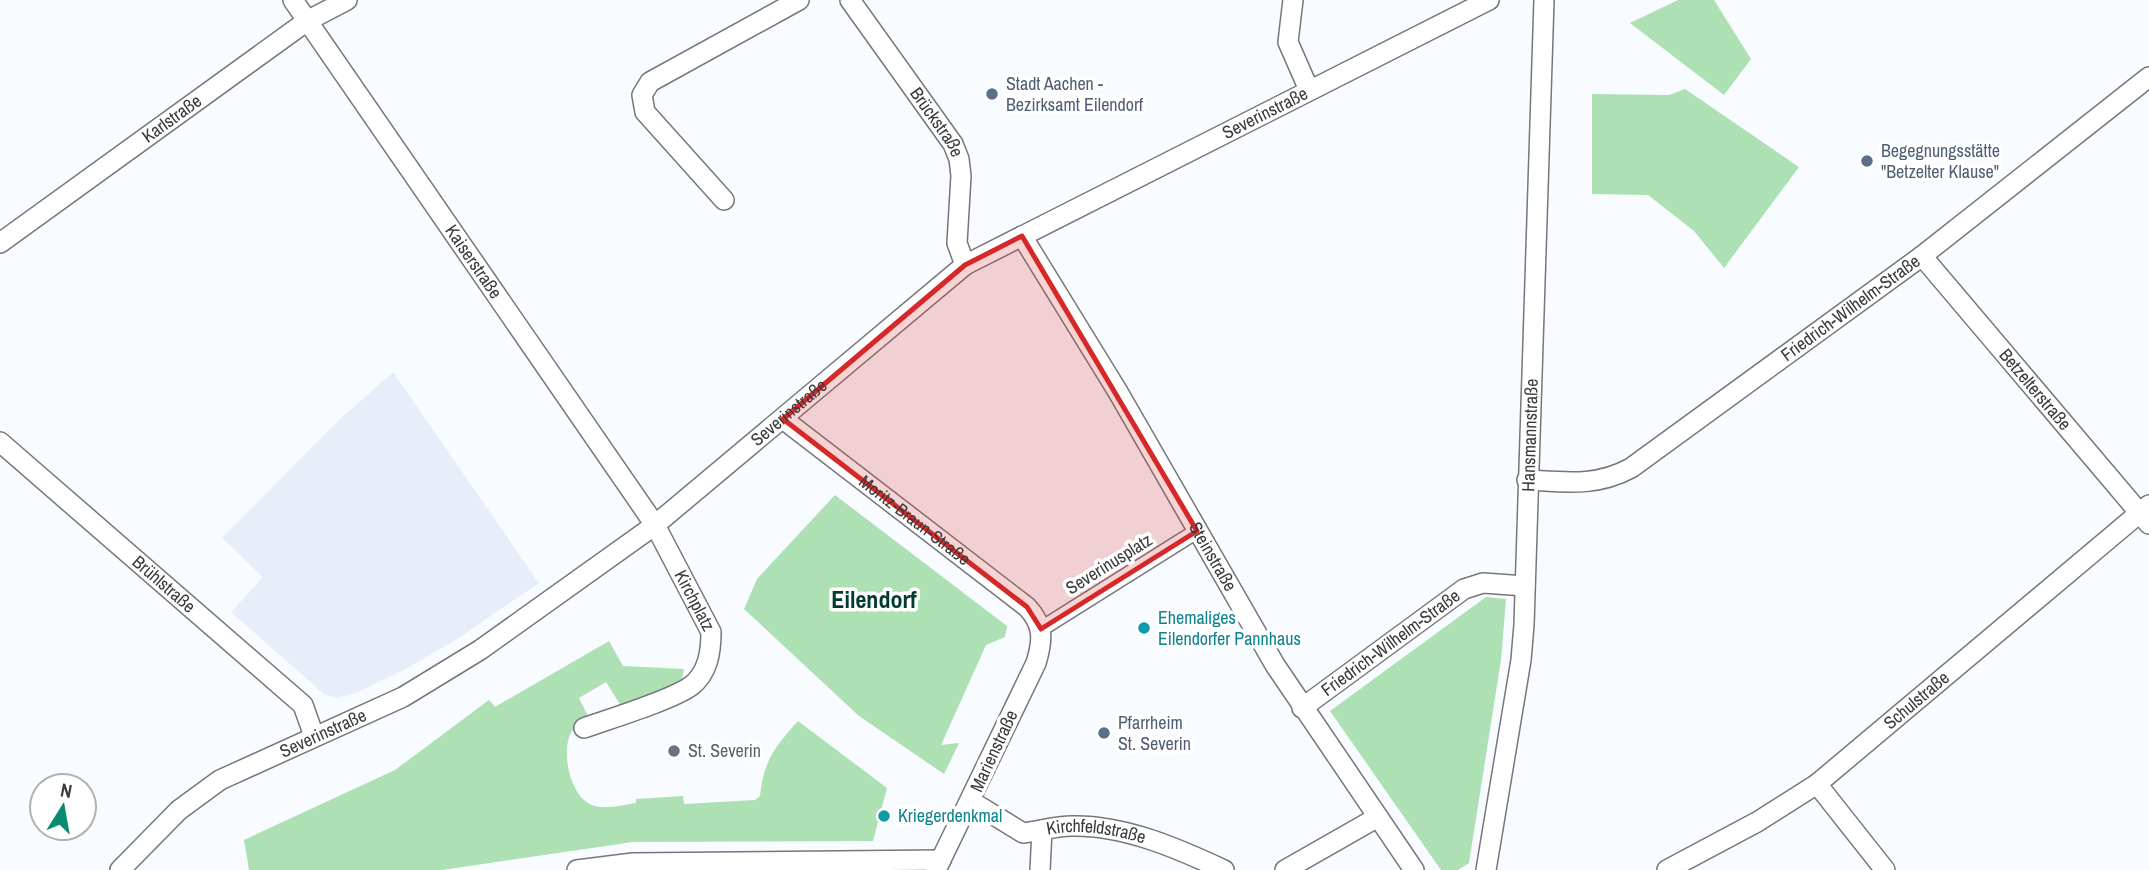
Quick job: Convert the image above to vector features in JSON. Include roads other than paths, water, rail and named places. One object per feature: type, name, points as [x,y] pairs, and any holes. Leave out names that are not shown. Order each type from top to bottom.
[{"type":"street","name":"Kaiserstraße","points":[[293,0],[655,525]]},
{"type":"street","name":"Karlstraße","points":[[0,243],[307,21],[347,0]]},
{"type":"street","points":[[724,200],[645,112],[642,95],[650,82],[799,0]]},
{"type":"street","name":"Brückstraße","points":[[849,0],[953,144],[960,159],[957,243],[965,265]]},
{"type":"street","points":[[1293,0],[1287,42],[1309,90]]},
{"type":"street","name":"Severinstraße","points":[[120,870],[179,810],[220,780],[403,697],[480,650],[655,525],[965,265],[1489,0]]},
{"type":"street","name":"Hansmannstraße","points":[[1486,870],[1521,660],[1544,0]]},
{"type":"street","name":"Friedrich-Wilhelm-Straße","points":[[1527,481],[1586,482],[1611,479],[1631,468],[1922,256],[2149,77]]},
{"type":"street","name":"Steinstraße","points":[[1022,236],[1118,392],[1302,708],[1414,870]]},
{"type":"street","name":"Betzelterstraße","points":[[1922,256],[2146,514]]},
{"type":"street","name":"Moritz-Braun-Straße","points":[[783,419],[1027,607],[1041,629]]},
{"type":"street","name":"Brühlstraße","points":[[0,442],[303,705],[314,736]]},
{"type":"street","name":"Schulstraße","points":[[1667,870],[1757,822],[1817,784],[2146,514]]},
{"type":"street","name":"Kirchplatz","points":[[584,728],[690,687],[704,671],[711,651],[711,632],[704,615],[655,525]]},
{"type":"street","name":"Severinusplatz","points":[[1041,629],[1197,531]]},
{"type":"street","name":"Friedrich-Wilhelm-Straße","points":[[1302,708],[1464,589],[1483,583],[1525,586]]},
{"type":"street","name":"Marienstraße","points":[[938,865],[1036,663],[1041,646],[1041,629]]},
{"type":"street","points":[[1817,784],[1885,870]]},
{"type":"street","name":"Kirchfeldstraße","points":[[971,801],[1010,828],[1023,833],[1069,826],[1103,827],[1144,838],[1223,869]]},
{"type":"street","points":[[1285,870],[1316,855],[1378,817]]},
{"type":"street","points":[[1040,870],[1042,830]]},
{"type":"street","points":[[577,870],[620,867],[938,865]]},
{"type":"place","name":"Stadt Aachen - Bezirksamt Eilendorf","points":[[992,94]]},
{"type":"place","name":"Begegnungsstätte \"Betzelter Klause\"","points":[[1867,161]]},
{"type":"place","name":"Ehemaliges Eilendorfer Pannhaus","points":[[1144,628]]},
{"type":"place","name":"Pfarrheim St. Severin","points":[[1104,733]]},
{"type":"place","name":"St. Severin","points":[[674,751]]},
{"type":"place","name":"Kriegerdenkmal","points":[[884,816]]},
{"type":"district","name":"Eilendorf","points":[[874,600]]}]
